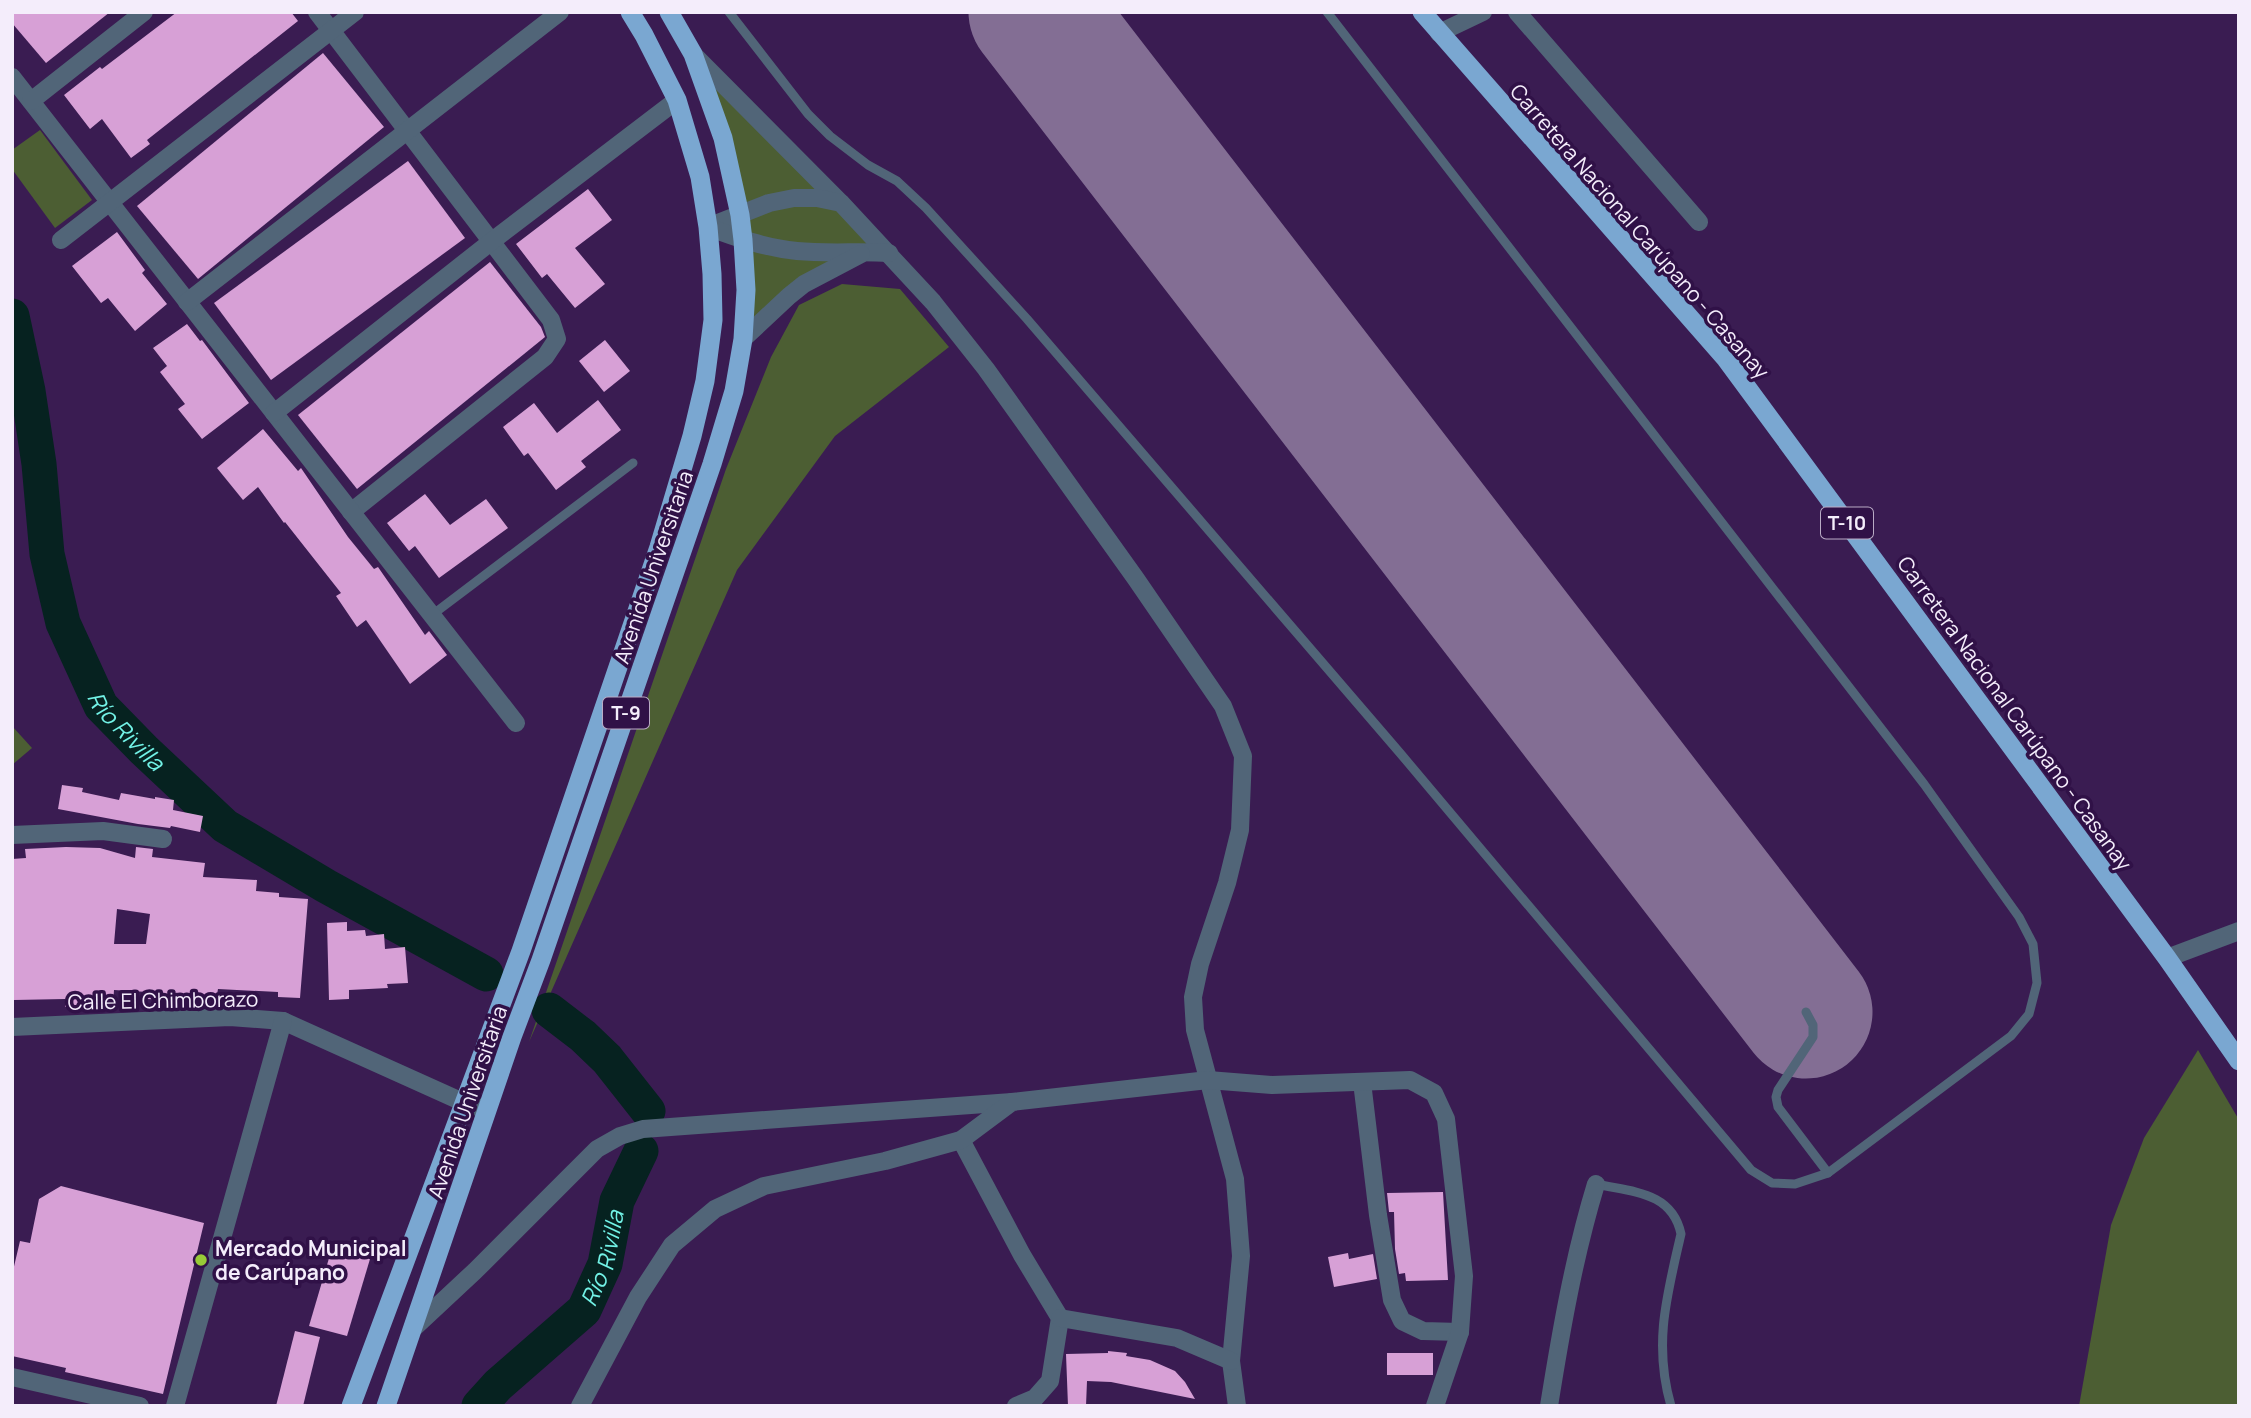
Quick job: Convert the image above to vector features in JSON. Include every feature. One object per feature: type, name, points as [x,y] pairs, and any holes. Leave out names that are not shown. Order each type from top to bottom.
[{"type":"highway","name":"Avenida Universitaria","points":[[466,1102],[521,951],[659,547],[692,436],[705,381],[713,320],[712,274],[700,177],[677,100],[630,12]]},
{"type":"highway","name":"Avenida Universitaria","points":[[386,1406],[712,464],[734,391],[743,339],[746,290],[740,215],[723,138],[693,54],[669,12]]},
{"type":"highway","name":"Carretera Nacional Carúpano - Casanay","points":[[1422,12],[1726,359],[2167,958],[2239,1061]]},
{"type":"highway","name":"T-9","points":[[351,1406],[466,1102]]},
{"type":"street","points":[[31,101],[144,12]]},
{"type":"street","points":[[317,12],[551,320],[557,339],[545,357],[351,512]]},
{"type":"street","points":[[61,240],[355,12]]},
{"type":"street","points":[[187,302],[561,12]]},
{"type":"street","points":[[1439,33],[1483,12]]},
{"type":"street","points":[[1517,12],[1699,222]]},
{"type":"street","points":[[693,54],[841,203],[933,302],[986,369],[1223,706],[1243,756],[1240,830],[1227,883],[1200,964],[1193,997],[1195,1030],[1235,1179],[1241,1256],[1231,1361],[1237,1406]]},
{"type":"street","points":[[12,77],[516,723]]},
{"type":"street","points":[[274,413],[492,241],[677,100]]},
{"type":"street","points":[[708,227],[769,203],[794,198],[817,198],[841,203]]},
{"type":"street","points":[[708,227],[743,240],[799,251],[889,253]]},
{"type":"street","points":[[743,339],[804,284],[866,251]]},
{"type":"street","points":[[12,835],[103,831],[163,839]]},
{"type":"street","points":[[2167,958],[2239,931]]},
{"type":"street","name":"Calle El Chimborazo","points":[[12,1027],[230,1017],[283,1021],[487,1110]]},
{"type":"street","points":[[175,1406],[283,1021]]},
{"type":"street","points":[[415,1327],[597,1149],[620,1136],[643,1129],[1012,1102],[1208,1080],[1272,1084],[1410,1080],[1434,1093],[1446,1119],[1464,1276],[1460,1332],[1435,1406]]},
{"type":"street","points":[[1362,1082],[1378,1215],[1392,1300],[1402,1321],[1423,1331],[1460,1332]]},
{"type":"street","points":[[580,1406],[638,1297],[672,1245],[715,1209],[764,1186],[885,1161],[961,1140],[1012,1102]]},
{"type":"street","points":[[961,1140],[1022,1255],[1060,1318],[1050,1381],[1035,1398],[1016,1406]]},
{"type":"street","points":[[1549,1406],[1584,1223],[1596,1184]]},
{"type":"street","points":[[1060,1318],[1177,1338],[1231,1361]]},
{"type":"street","points":[[12,1377],[140,1406]]},
{"type":"lane","points":[[729,12],[808,114],[830,136],[897,181],[926,208],[1027,320],[1400,753],[1751,1170],[1772,1183],[1796,1184],[1828,1173],[2011,1036],[2029,1014],[2037,983],[2033,944],[2019,917],[1924,784],[1327,12]]},
{"type":"lane","points":[[432,615],[633,463]]},
{"type":"lane","points":[[1806,1012],[1813,1025],[1813,1037],[1776,1097],[1778,1107],[1828,1173]]},
{"type":"lane","points":[[1596,1184],[1655,1197],[1672,1212],[1679,1226],[1681,1234],[1661,1336],[1664,1380],[1671,1406]]},
{"type":"green space","points":[[693,54],[889,253],[822,273],[743,339],[743,240]]},
{"type":"green space","points":[[40,130],[92,200],[55,228],[12,169],[12,150]]},
{"type":"green space","points":[[842,284],[900,289],[949,347],[835,436],[737,570],[529,1042],[726,469],[771,357],[799,305]]},
{"type":"green space","points":[[12,726],[32,748],[12,765]]},
{"type":"green space","points":[[2198,1050],[2239,1120],[2239,1406],[2079,1406],[2111,1225],[2144,1138]]},
{"type":"building","points":[[12,12],[110,12],[46,63],[12,23]]},
{"type":"building","points":[[177,12],[291,12],[298,21],[147,140],[150,144],[131,158],[102,119],[90,129],[64,95]]},
{"type":"building","points":[[323,53],[384,127],[198,279],[137,206]]},
{"type":"building","points":[[408,161],[465,238],[271,380],[214,303]]},
{"type":"building","points":[[588,189],[612,220],[575,248],[605,284],[575,308],[547,274],[542,278],[516,244]]},
{"type":"building","points":[[117,232],[145,270],[142,273],[167,304],[135,331],[108,298],[101,303],[72,266]]},
{"type":"building","points":[[490,262],[541,327],[545,337],[357,489],[298,415]]},
{"type":"building","points":[[187,324],[249,403],[202,439],[178,409],[185,404],[160,372],[167,366],[153,348]]},
{"type":"building","points":[[605,340],[630,371],[604,392],[579,361]]},
{"type":"building","points":[[598,400],[621,430],[581,461],[586,467],[556,490],[528,453],[524,456],[503,427],[534,403],[557,433]]},
{"type":"building","points":[[263,429],[298,471],[301,468],[348,537],[374,569],[378,567],[425,635],[429,631],[447,655],[410,684],[366,620],[357,627],[336,596],[341,593],[258,487],[243,500],[217,468]]},
{"type":"building","points":[[425,494],[450,525],[486,499],[508,528],[439,578],[415,546],[409,551],[387,523]]},
{"type":"building","points":[[62,785],[83,788],[82,792],[119,800],[121,793],[174,800],[173,810],[203,816],[200,832],[58,809]]},
{"type":"building","points":[[136,847],[153,849],[152,857],[205,863],[203,877],[257,880],[256,891],[279,893],[279,897],[308,899],[300,998],[278,997],[278,992],[218,989],[216,1000],[168,996],[168,1000],[147,999],[148,992],[114,990],[113,1005],[88,1004],[88,1008],[65,1007],[65,999],[14,1000],[12,859],[26,858],[25,849],[100,848],[135,858]],"holes":[[[117,909],[150,914],[146,944],[114,944]]]},
{"type":"building","points":[[347,922],[347,931],[365,930],[366,936],[384,934],[385,949],[405,947],[408,983],[387,984],[388,988],[349,990],[349,999],[329,1000],[327,923]]},
{"type":"building","points":[[61,1186],[204,1223],[163,1394],[65,1372],[66,1368],[12,1356],[12,1275],[20,1241],[30,1243],[39,1199]]},
{"type":"building","points":[[1443,1192],[1448,1280],[1406,1281],[1405,1273],[1399,1274],[1394,1212],[1389,1212],[1387,1193]]},
{"type":"building","points":[[332,1248],[370,1259],[347,1336],[309,1326]]},
{"type":"building","points":[[1348,1253],[1349,1259],[1373,1254],[1377,1279],[1334,1287],[1328,1257]]},
{"type":"building","points":[[295,1331],[320,1337],[303,1406],[276,1406]]},
{"type":"building","points":[[1108,1351],[1127,1353],[1126,1356],[1150,1360],[1175,1371],[1195,1399],[1111,1382],[1087,1381],[1086,1406],[1068,1406],[1066,1354]]},
{"type":"building","points":[[1387,1353],[1433,1353],[1433,1375],[1387,1375]]},
{"type":"waterway","name":"Río Rivilla","points":[[12,316],[28,391],[39,464],[47,554],[63,623],[101,706],[225,826],[326,886],[486,974]]},
{"type":"waterway","name":"Río Rivilla","points":[[549,1010],[607,1059],[648,1111]]},
{"type":"waterway","name":"Río Rivilla","points":[[479,1406],[498,1385],[584,1310],[605,1264],[617,1201],[641,1151]]},
{"type":"runway","points":[[1035,12],[1806,1012]]},
{"type":"place","name":"Mercado Municipal de Carúpano","points":[[201,1260]]}]
